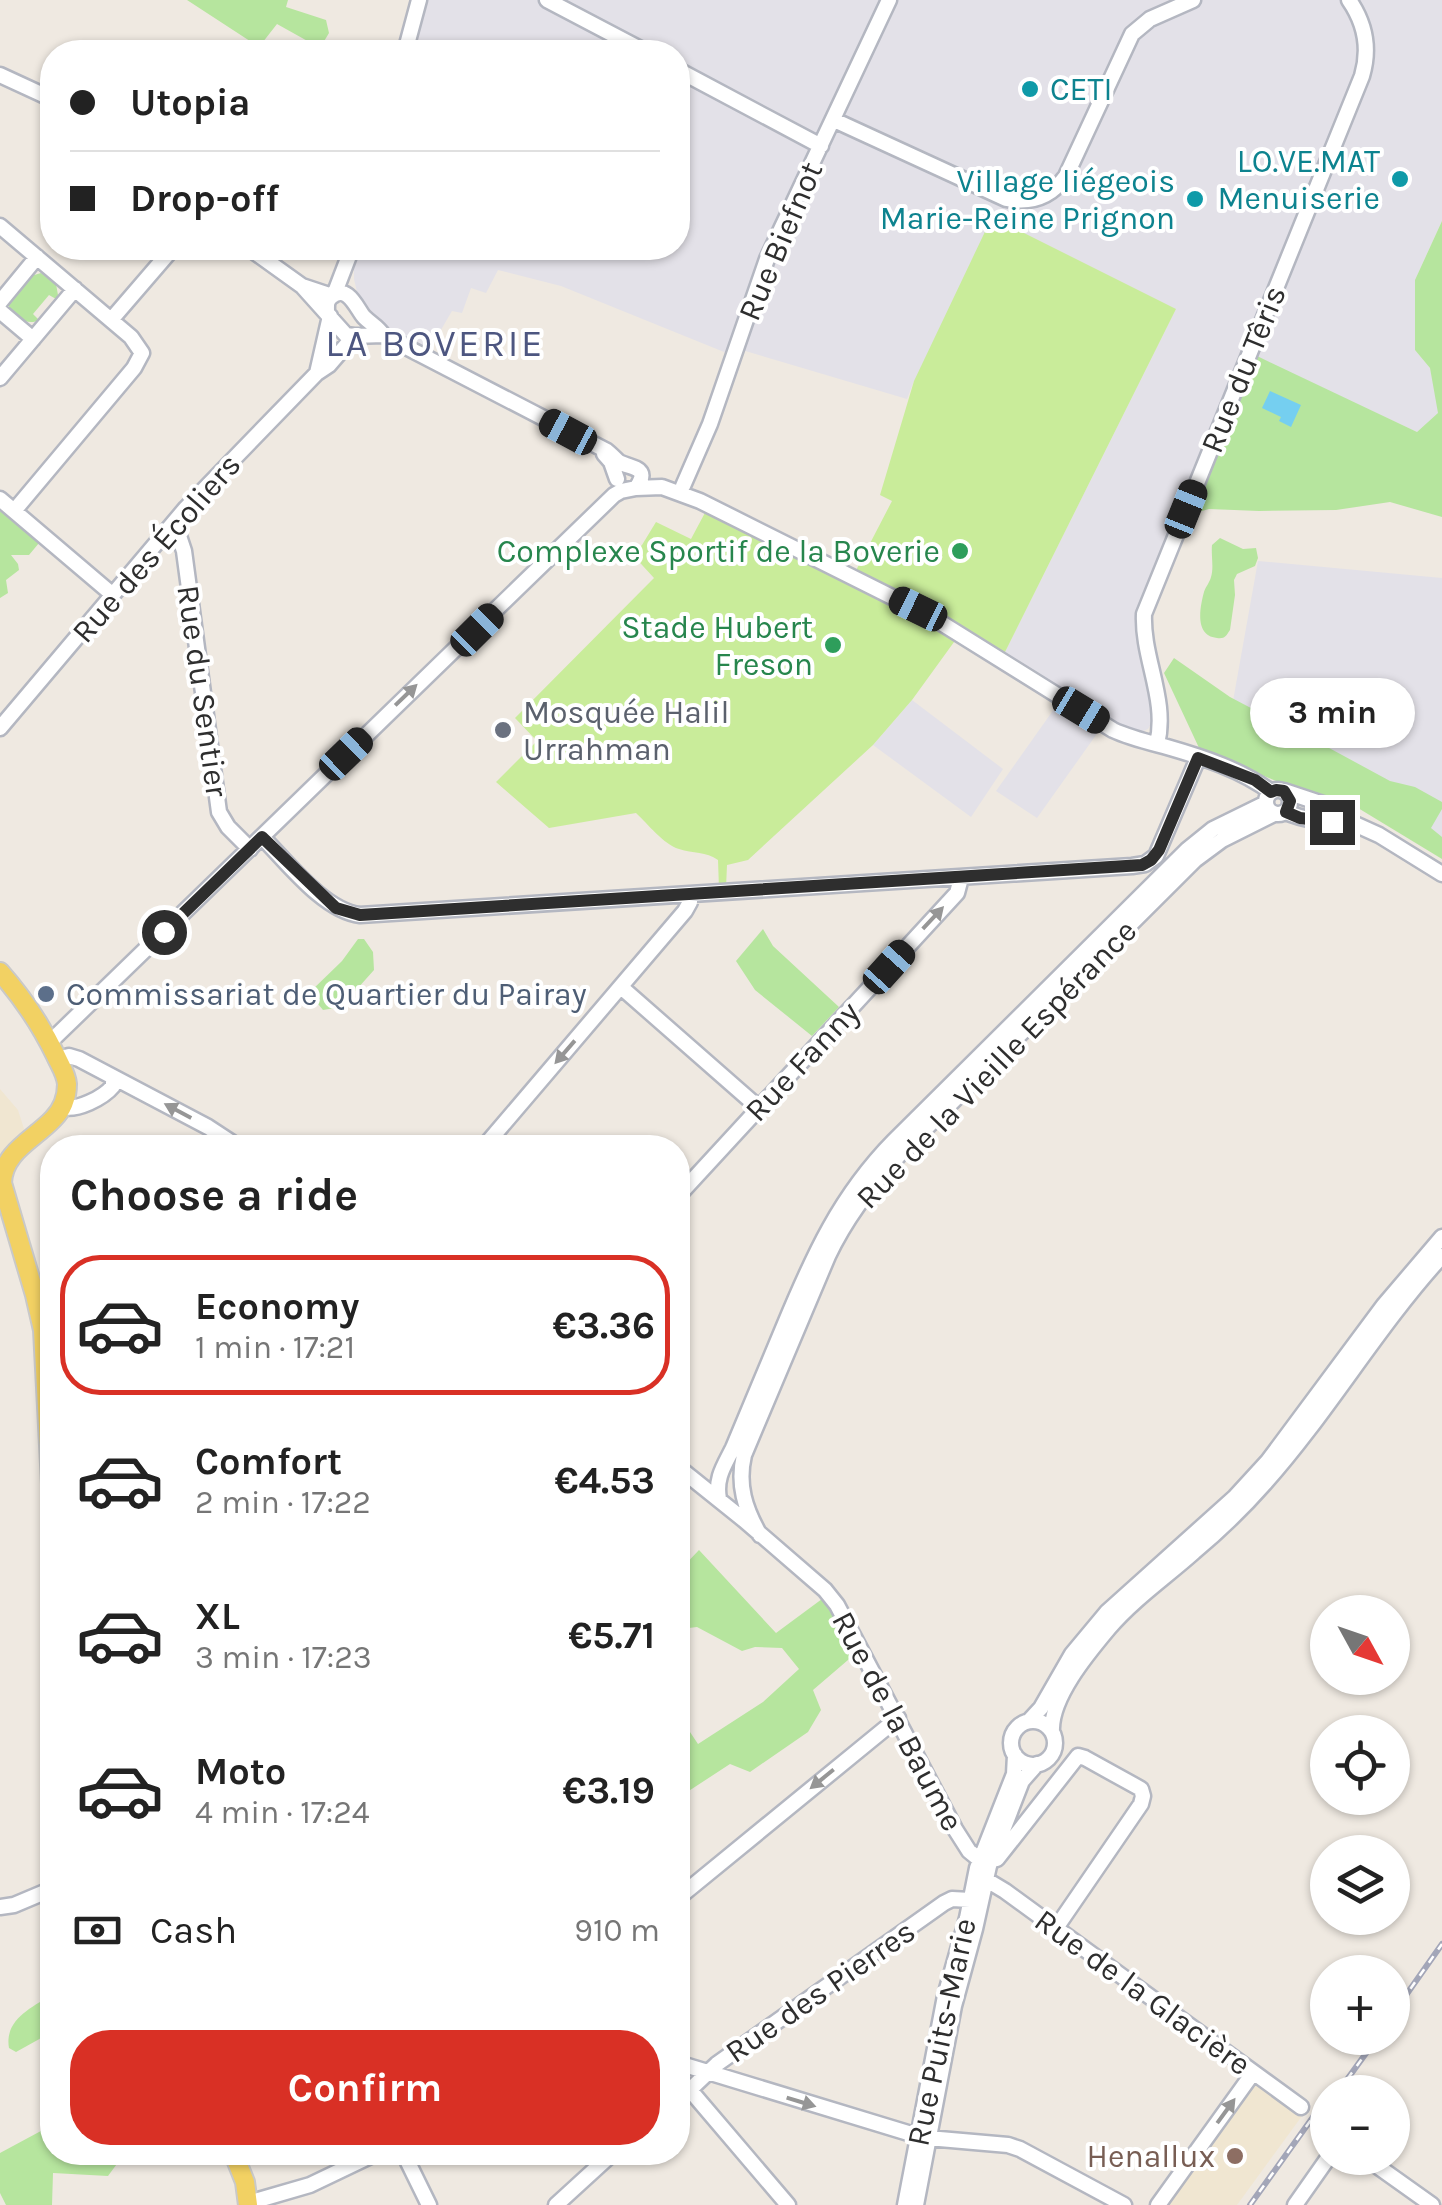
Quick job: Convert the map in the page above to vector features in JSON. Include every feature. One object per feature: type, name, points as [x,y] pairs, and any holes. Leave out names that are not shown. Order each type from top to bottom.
[{"type":"main road","points":[[0,972],[38,1020],[67,1083],[62,1107],[51,1122],[12,1155],[3,1169],[2,1184],[40,1317]]},
{"type":"main road","points":[[238,2165],[248,2204]]},
{"type":"street","points":[[408,40],[419,0]]},
{"type":"street","points":[[547,0],[623,40]]},
{"type":"street","name":"Rue Biefnot","points":[[684,486],[710,424],[757,285],[889,0]]},
{"type":"street","points":[[834,120],[1006,199],[1037,199],[1051,192],[1066,176],[1132,34],[1150,19],[1193,0]]},
{"type":"street","name":"Rue du Têris","points":[[1157,744],[1160,714],[1144,614],[1362,76],[1365,34],[1349,0]]},
{"type":"street","points":[[0,75],[40,93]]},
{"type":"street","points":[[690,76],[822,146]]},
{"type":"street","points":[[0,226],[111,320],[142,353],[139,362],[14,511]]},
{"type":"street","points":[[0,302],[36,257]]},
{"type":"street","points":[[111,320],[163,260]]},
{"type":"street","points":[[264,260],[302,286],[341,331],[356,336],[383,335],[602,448],[616,460],[656,479],[684,486],[700,501]]},
{"type":"street","points":[[318,374],[329,314],[327,303],[348,260]]},
{"type":"street","points":[[351,260],[364,328],[356,336]]},
{"type":"street","points":[[302,286],[348,296],[383,335]]},
{"type":"street","points":[[0,378],[74,289]]},
{"type":"street","points":[[0,310],[32,339]]},
{"type":"street","name":"Rue des Écoliers","points":[[0,728],[210,482],[356,336]]},
{"type":"street","points":[[596,446],[627,485]]},
{"type":"street","points":[[627,485],[619,472],[634,468]]},
{"type":"street","points":[[220,1135],[74,1057],[54,1051],[250,848],[614,495],[641,481],[634,468]]},
{"type":"street","points":[[627,485],[684,486]]},
{"type":"street","points":[[662,487],[700,501],[930,616],[1113,730],[1255,780],[1276,802],[1341,810],[1348,821],[1379,835],[1442,874]]},
{"type":"street","points":[[0,499],[113,594]]},
{"type":"street","name":"Rue du Sentier","points":[[170,527],[179,536],[184,551],[219,812],[250,848]]},
{"type":"street","points":[[262,837],[336,908],[351,914],[1132,866],[1145,864],[1156,856],[1198,758]]},
{"type":"street","name":"Rue de la Vieille Espérance","points":[[723,1464],[818,1248],[854,1187],[894,1141],[1187,850],[1213,829],[1276,802]]},
{"type":"street","name":"Rue de la Vieille Espérance","points":[[760,1535],[742,1488],[744,1454],[828,1256],[847,1221],[886,1168],[1184,871],[1276,802]]},
{"type":"street","points":[[1160,876],[1174,870],[1184,871],[1187,850]]},
{"type":"street","name":"Rue Fanny","points":[[690,1183],[956,893],[961,878]]},
{"type":"street","points":[[494,1135],[685,911],[690,895]]},
{"type":"street","points":[[621,987],[759,1108]]},
{"type":"street","points":[[62,1107],[69,1110],[108,1092],[113,1078]]},
{"type":"street","points":[[985,1868],[1014,1774],[1015,1756],[1010,1741],[1016,1728],[1041,1708],[1072,1654],[1106,1612],[1236,1498],[1271,1458],[1384,1304],[1442,1238]]},
{"type":"street","points":[[985,1868],[1022,1782],[1054,1750],[1053,1716],[1074,1674],[1123,1613],[1202,1545],[1267,1481],[1398,1306],[1442,1256]]},
{"type":"street","points":[[690,1471],[706,1473],[723,1464]]},
{"type":"street","points":[[720,1499],[718,1480],[723,1464]]},
{"type":"street","name":"Rue de la Baume","points":[[690,1477],[825,1590],[837,1605],[955,1829],[985,1868]]},
{"type":"street","points":[[690,1888],[898,1718]]},
{"type":"street","points":[[1029,1721],[1039,1722],[1052,1732]]},
{"type":"street","points":[[1015,1756],[1025,1763],[1037,1764]]},
{"type":"street","points":[[985,1868],[997,1859],[1078,1756],[1138,1787],[1142,1800],[1056,1928]]},
{"type":"street","name":"Rue Puits-Marie","points":[[916,2205],[942,2012],[970,1900],[985,1868]]},
{"type":"street","name":"Rue Puits-Marie","points":[[906,2205],[975,1929],[985,1868]]},
{"type":"street","name":"Rue de la Glacière","points":[[985,1868],[1056,1928],[1301,2107]]},
{"type":"street","points":[[0,1907],[40,1894]]},
{"type":"street","name":"Rue des Pierres","points":[[690,2090],[731,2054],[944,1903],[952,1899],[970,1900]]},
{"type":"street","points":[[690,2068],[923,2137],[1014,2147],[1124,2205]]},
{"type":"street","points":[[1158,2205],[1253,2073]]},
{"type":"street","points":[[690,2090],[788,2205]]},
{"type":"street","points":[[248,2204],[310,2186],[353,2165]]},
{"type":"street","points":[[409,2165],[429,2205]]},
{"type":"street","points":[[556,2205],[600,2165]]},
{"type":"street","points":[[1295,2205],[1316,2175]]},
{"type":"street","points":[[1393,2175],[1437,2203]]},
{"type":"shaded area","points":[[426,0],[882,0],[729,354],[561,286],[498,270],[486,293],[471,288],[462,313],[452,311],[428,352],[383,326],[364,308],[354,279],[355,260],[690,260],[690,40],[415,40]]},
{"type":"shaded area","points":[[895,0],[1442,0],[1442,221],[1415,280],[1415,350],[1430,368],[1439,413],[1417,432],[1244,351],[1139,610],[1137,632],[1154,718],[1148,729],[1139,733],[1113,724],[1003,656],[1176,309],[914,381],[907,399],[742,350],[780,247]]},
{"type":"shaded area","points":[[1258,561],[1442,578],[1442,856],[1228,729]]},
{"type":"shaded area","points":[[912,700],[1003,769],[971,817],[873,745]]},
{"type":"shaded area","points":[[1059,702],[1101,728],[1037,818],[996,791]]},
{"type":"shaded area","points":[[0,1089],[18,1110],[25,1132],[0,1158]]},
{"type":"shaded area","name":"Henallux","points":[[1253,2081],[1302,2116],[1237,2205],[1163,2205]]},
{"type":"green space","points":[[187,0],[288,0],[286,7],[326,20],[329,33],[325,40],[306,40],[277,24],[264,40],[248,40]]},
{"type":"green space","name":"Complexe Sportif de la Boverie","points":[[992,217],[1176,309],[1003,656],[962,631],[912,700],[873,745],[748,860],[727,865],[726,888],[719,889],[718,860],[673,846],[636,813],[549,828],[496,782],[537,741],[515,718],[654,578],[632,554],[656,522],[691,539],[707,509],[851,580],[892,501],[880,495],[914,381]]},
{"type":"green space","points":[[1442,221],[1442,517],[1390,502],[1336,510],[1209,509],[1191,514],[1257,356],[1417,432],[1438,413],[1430,368],[1415,350],[1415,280]]},
{"type":"green space","points":[[41,273],[56,284],[58,295],[56,299],[49,295],[33,314],[39,320],[26,321],[8,305],[31,276]]},
{"type":"green space","points":[[0,511],[39,543],[29,555],[11,555],[19,570],[6,580],[8,593],[0,598]]},
{"type":"green space","points":[[1220,538],[1243,549],[1256,548],[1258,558],[1255,566],[1237,574],[1234,580],[1230,630],[1220,638],[1205,632],[1200,613],[1212,573],[1212,545]]},
{"type":"green space","points":[[1174,658],[1230,697],[1390,781],[1415,787],[1442,802],[1431,828],[1442,837],[1442,859],[1358,808],[1318,798],[1200,750],[1164,673]]},
{"type":"green space","points":[[763,929],[773,946],[839,1007],[812,1036],[755,990],[736,961]]},
{"type":"green space","points":[[358,939],[364,939],[373,952],[374,970],[341,1007],[323,1010],[309,993]]},
{"type":"green space","points":[[699,1550],[776,1633],[822,1599],[855,1654],[813,1690],[821,1710],[808,1732],[750,1772],[730,1764],[690,1790],[690,1732],[698,1744],[763,1702],[799,1669],[782,1648],[755,1647],[742,1651],[697,1627],[690,1628],[690,1559]]},
{"type":"green space","points":[[40,2002],[40,2039],[16,2052],[9,2048],[11,2030]]},
{"type":"green space","points":[[40,2131],[40,2165],[116,2165],[108,2176],[53,2173],[52,2205],[6,2205],[0,2193],[0,2153]]},
{"type":"water","points":[[1270,391],[1301,405],[1291,427],[1262,408]]},
{"type":"railway","points":[[1410,1989],[1442,1944]]},
{"type":"railway","points":[[1350,2075],[1365,2055]]},
{"type":"railway","points":[[1250,2205],[1310,2121]]},
{"type":"place","name":"CETI","points":[[1030,89]]},
{"type":"place","name":"LO.VE.MAT Menuiserie","points":[[1400,179]]},
{"type":"place","name":"Village liégeois Marie-Reine Prignon","points":[[1195,199]]},
{"type":"place","name":"Complexe Sportif de la Boverie","points":[[960,551]]},
{"type":"place","name":"Stade Hubert Freson","points":[[833,645]]},
{"type":"place","name":"Mosquée Halil Urrahman","points":[[503,730]]},
{"type":"place","name":"Commissariat de Quartier du Pairay","points":[[46,994]]},
{"type":"place","name":"Henallux","points":[[1235,2156]]},
{"type":"district","name":"LA BOVERIE","points":[[435,343]]},
{"type":"route","points":[[164,932],[262,837],[336,908],[360,915],[1142,865],[1156,856],[1198,758],[1255,780],[1271,792],[1284,791],[1290,797],[1286,812],[1332,822]]}]
